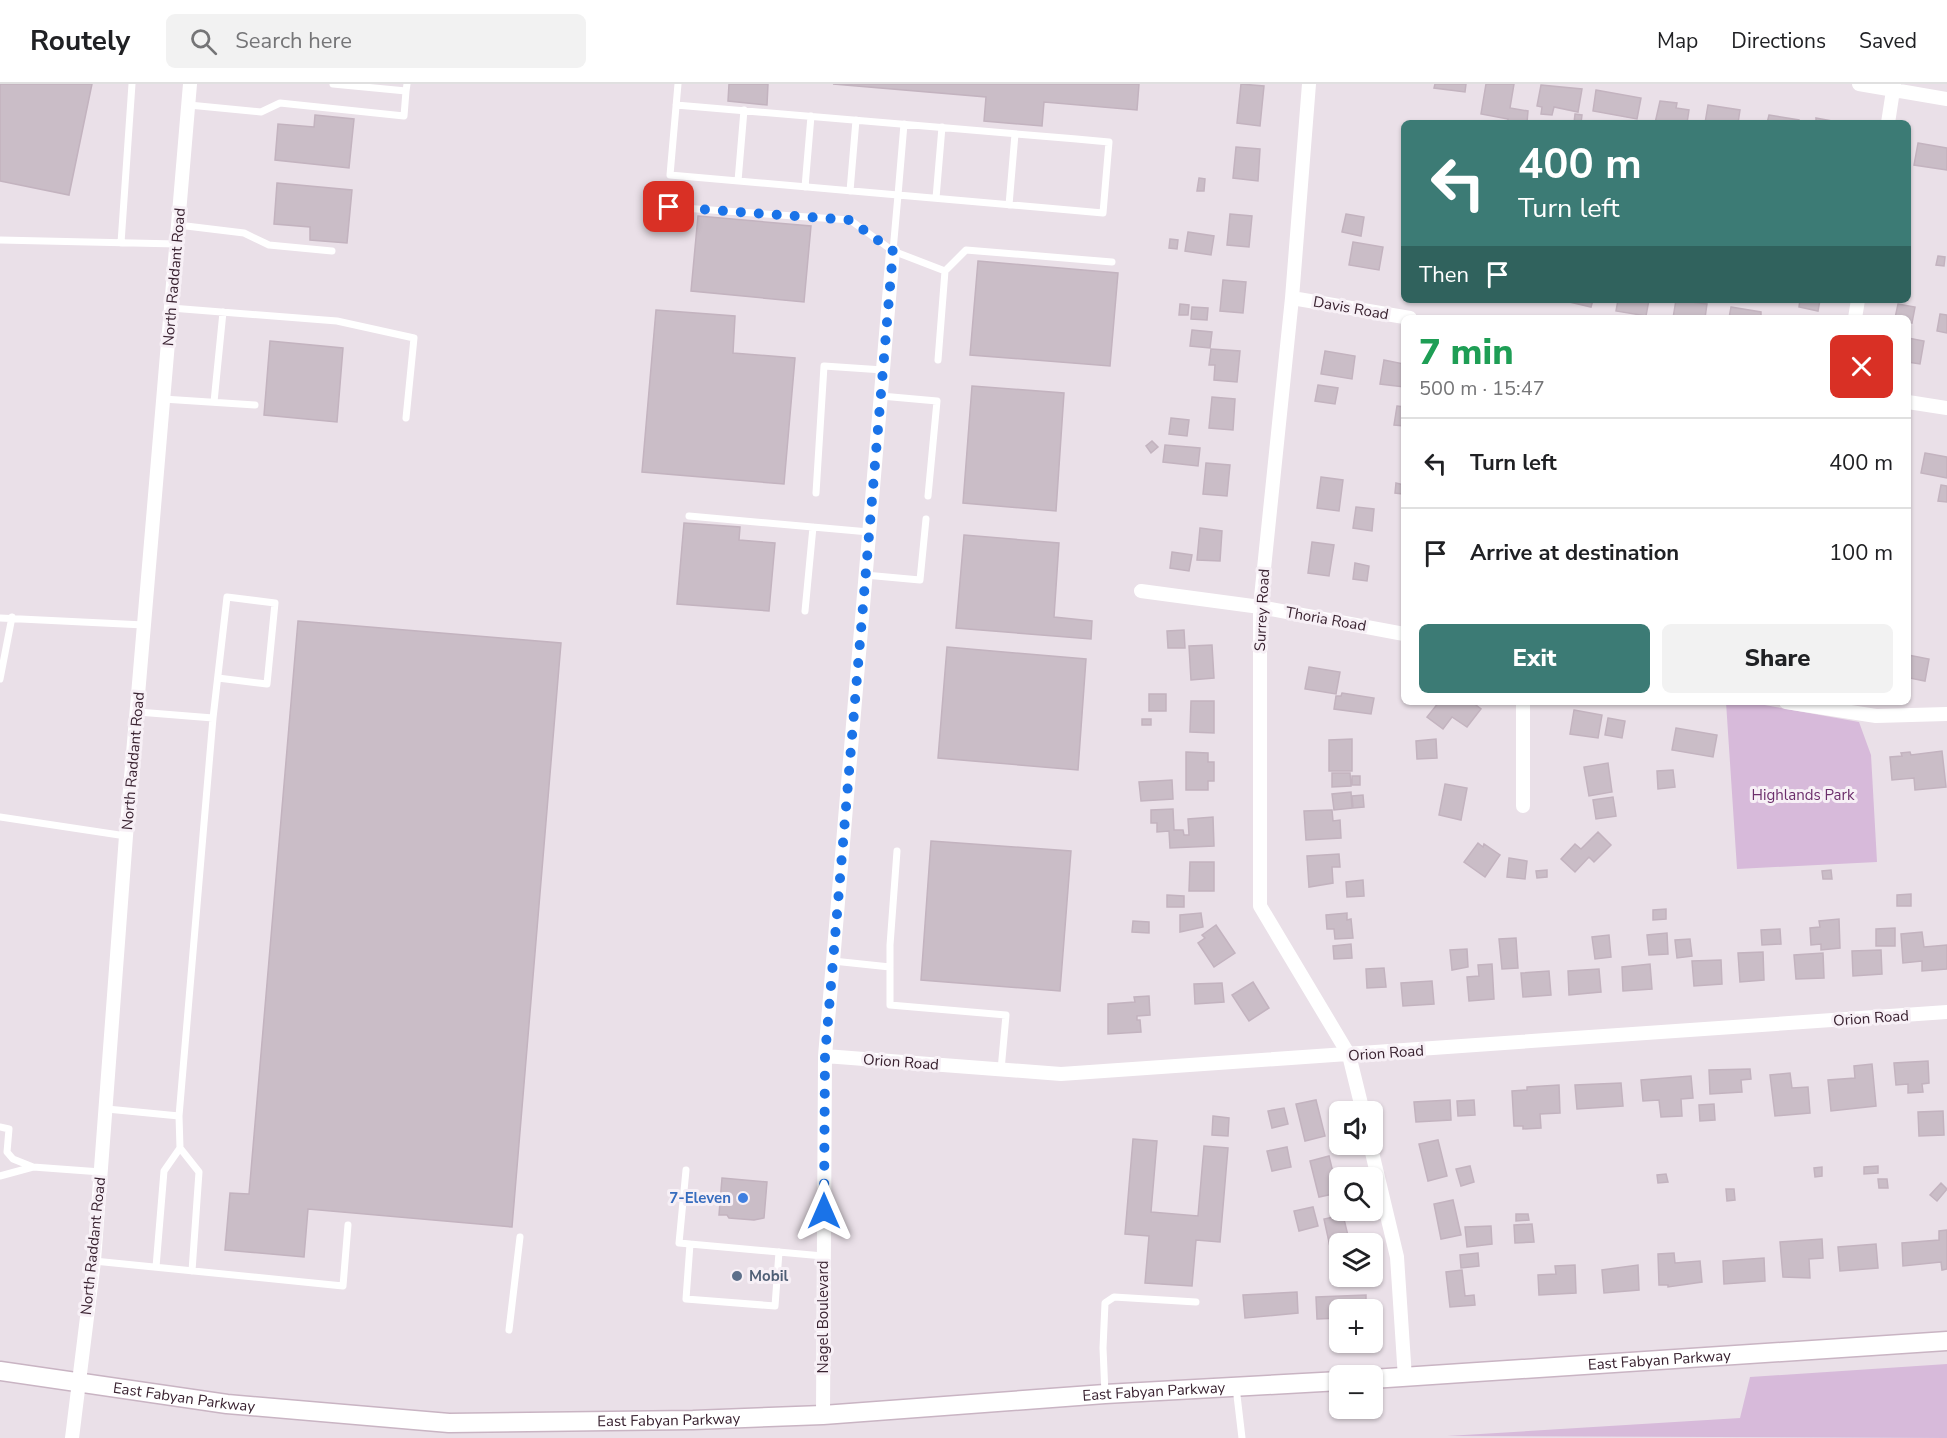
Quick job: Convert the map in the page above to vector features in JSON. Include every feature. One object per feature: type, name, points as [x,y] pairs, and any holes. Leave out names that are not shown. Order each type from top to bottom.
[{"type":"main road","name":"East Fabyan Parkway","points":[[1383,1379],[1947,1341]]},
{"type":"main road","name":"East Fabyan Parkway","points":[[0,1371],[227,1404],[449,1423],[693,1420],[823,1415],[1105,1394],[1329,1382]]},
{"type":"street","name":"North Raddant Road","points":[[72,1438],[94,1261],[126,836],[190,84]]},
{"type":"street","name":"Surrey Road","points":[[1309,84],[1292,298],[1260,607],[1260,906],[1349,1055],[1359,1101]]},
{"type":"street","points":[[1859,84],[1894,87],[1947,99]]},
{"type":"street","points":[[1888,120],[1894,87]]},
{"type":"street","name":"Nagel Boulevard","points":[[823,1415],[825,1056],[893,251]]},
{"type":"street","name":"Davis Road","points":[[1292,298],[1401,316]]},
{"type":"street","points":[[1911,402],[1947,408]]},
{"type":"street","name":"Thoria Road","points":[[1141,591],[1260,607],[1401,633]]},
{"type":"street","points":[[1523,705],[1523,806]]},
{"type":"street","points":[[1807,705],[1876,716],[1947,714]]},
{"type":"street","name":"Orion Road","points":[[825,1056],[1061,1074],[1947,1012]]},
{"type":"street","points":[[1373,1155],[1397,1257],[1405,1378]]},
{"type":"lane","points":[[121,243],[132,84]]},
{"type":"lane","points":[[189,105],[261,112],[280,103],[404,116],[407,88],[333,84]]},
{"type":"lane","points":[[676,105],[1109,142],[1103,213],[670,175],[676,105],[678,84]]},
{"type":"lane","points":[[738,181],[744,110]]},
{"type":"lane","points":[[805,187],[811,116]]},
{"type":"lane","points":[[850,191],[856,120]]},
{"type":"lane","points":[[893,251],[904,124]]},
{"type":"lane","points":[[936,198],[942,128]]},
{"type":"lane","points":[[1009,204],[1015,134]]},
{"type":"lane","points":[[669,207],[850,220],[893,251],[945,271]]},
{"type":"lane","points":[[178,225],[244,233],[269,245],[332,251]]},
{"type":"lane","points":[[0,240],[177,244]]},
{"type":"lane","points":[[938,360],[945,271],[966,250],[1112,262]]},
{"type":"lane","points":[[171,308],[337,321],[414,338],[406,418]]},
{"type":"lane","points":[[214,402],[223,312]]},
{"type":"lane","points":[[816,493],[824,366],[883,370]]},
{"type":"lane","points":[[881,396],[937,401],[928,496]]},
{"type":"lane","points":[[164,399],[255,405]]},
{"type":"lane","points":[[689,516],[869,532]]},
{"type":"lane","points":[[866,575],[920,580],[926,519]]},
{"type":"lane","points":[[805,611],[813,527]]},
{"type":"lane","points":[[192,1271],[199,1172],[180,1148],[179,1116],[213,718],[226,597],[275,603],[267,684],[218,678]]},
{"type":"lane","points":[[0,678],[12,617]]},
{"type":"lane","points":[[0,618],[144,625]]},
{"type":"lane","points":[[138,712],[213,718]]},
{"type":"lane","points":[[0,817],[126,836]]},
{"type":"lane","points":[[897,851],[890,1005],[1006,1015],[1001,1070]]},
{"type":"lane","points":[[833,961],[890,967]]},
{"type":"lane","points":[[107,1109],[179,1116]]},
{"type":"lane","points":[[0,1127],[9,1129],[7,1152],[13,1160],[33,1167],[101,1172]]},
{"type":"lane","points":[[156,1267],[164,1171],[180,1148]]},
{"type":"lane","points":[[0,1176],[33,1167]]},
{"type":"lane","points":[[686,1170],[679,1243],[823,1256]]},
{"type":"lane","points":[[94,1261],[343,1287],[348,1225]]},
{"type":"lane","points":[[509,1329],[520,1237]]},
{"type":"lane","points":[[690,1244],[686,1299],[775,1306],[779,1252]]},
{"type":"lane","points":[[1105,1394],[1103,1348],[1105,1303],[1114,1297],[1196,1302]]},
{"type":"lane","points":[[1236,1387],[1242,1438]]},
{"type":"green space","name":"Highlands Park","points":[[1726,705],[1765,705],[1859,722],[1871,755],[1877,862],[1737,869]]},
{"type":"green space","points":[[1947,1364],[1947,1438],[1447,1436],[1740,1418],[1750,1377]]},
{"type":"building","points":[[0,84],[92,84],[69,195],[0,181]]},
{"type":"building","points":[[729,84],[768,84],[767,105],[728,101]]},
{"type":"building","points":[[833,84],[1139,84],[1137,110],[1044,102],[1042,126],[984,121],[986,97]]},
{"type":"building","points":[[1241,84],[1264,86],[1260,126],[1237,123]]},
{"type":"building","points":[[1435,84],[1466,84],[1465,92],[1434,88]]},
{"type":"building","points":[[1486,84],[1514,84],[1510,108],[1528,111],[1527,120],[1508,120],[1481,114]]},
{"type":"building","points":[[1541,85],[1582,89],[1578,112],[1554,107],[1552,115],[1541,114],[1542,107],[1537,106]]},
{"type":"building","points":[[1596,90],[1641,98],[1637,119],[1593,111]]},
{"type":"building","points":[[1660,101],[1677,103],[1676,108],[1689,110],[1687,120],[1656,120]]},
{"type":"building","points":[[1708,105],[1740,110],[1738,120],[1706,120]]},
{"type":"building","points":[[1575,114],[1582,115],[1581,120],[1574,120]]},
{"type":"building","points":[[315,115],[354,119],[349,168],[275,160],[278,124],[314,127]]},
{"type":"building","points":[[1769,115],[1799,120],[1768,120]]},
{"type":"building","points":[[1918,143],[1947,148],[1947,170],[1914,165]]},
{"type":"building","points":[[1236,147],[1260,149],[1258,181],[1233,178]]},
{"type":"building","points":[[1199,178],[1205,179],[1204,191],[1197,191]]},
{"type":"building","points":[[277,183],[352,190],[347,243],[310,240],[310,227],[274,224]]},
{"type":"building","points":[[1230,214],[1252,216],[1249,247],[1227,245]]},
{"type":"building","points":[[1346,214],[1364,217],[1361,236],[1342,232]]},
{"type":"building","points":[[698,216],[811,226],[804,302],[691,291]]},
{"type":"building","points":[[1188,232],[1214,236],[1211,255],[1185,251]]},
{"type":"building","points":[[1170,239],[1178,240],[1177,249],[1169,248]]},
{"type":"building","points":[[1353,242],[1383,247],[1379,270],[1349,265]]},
{"type":"building","points":[[1938,256],[1945,257],[1944,266],[1936,265]]},
{"type":"building","points":[[978,261],[1118,273],[1110,366],[970,355]]},
{"type":"building","points":[[1223,280],[1246,282],[1243,313],[1220,311]]},
{"type":"building","points":[[1574,303],[1592,303],[1591,307]]},
{"type":"building","points":[[1617,303],[1648,303],[1646,315],[1616,311]]},
{"type":"building","points":[[1676,303],[1707,304],[1705,315],[1674,315]]},
{"type":"building","points":[[1800,303],[1819,303],[1818,311],[1799,307]]},
{"type":"building","points":[[1180,304],[1189,305],[1188,315],[1179,315]]},
{"type":"building","points":[[1898,304],[1915,307],[1912,323],[1911,315],[1896,315]]},
{"type":"building","points":[[1192,307],[1208,308],[1207,320],[1191,319]]},
{"type":"building","points":[[1731,307],[1761,312],[1761,315],[1730,315]]},
{"type":"building","points":[[656,310],[735,316],[733,353],[795,358],[784,484],[642,472]]},
{"type":"building","points":[[1940,314],[1947,315],[1947,333],[1937,331]]},
{"type":"building","points":[[1192,330],[1212,332],[1210,348],[1190,346]]},
{"type":"building","points":[[1911,339],[1924,341],[1920,364],[1911,362]]},
{"type":"building","points":[[270,341],[343,348],[337,422],[264,415]]},
{"type":"building","points":[[1211,349],[1240,351],[1237,382],[1214,380],[1215,365],[1209,365]]},
{"type":"building","points":[[1325,351],[1355,356],[1352,379],[1321,374]]},
{"type":"building","points":[[1384,360],[1401,363],[1401,387],[1380,384]]},
{"type":"building","points":[[1318,385],[1338,388],[1335,404],[1315,401]]},
{"type":"building","points":[[972,386],[1064,393],[1056,511],[963,503]]},
{"type":"building","points":[[1212,397],[1235,399],[1233,430],[1209,428]]},
{"type":"building","points":[[1397,406],[1401,407],[1401,426],[1394,425]]},
{"type":"building","points":[[1171,418],[1189,420],[1187,436],[1169,434]]},
{"type":"building","points":[[1152,441],[1158,447],[1151,453],[1146,446]]},
{"type":"building","points":[[1165,445],[1200,448],[1198,466],[1163,462]]},
{"type":"building","points":[[1925,453],[1947,457],[1947,478],[1921,473]]},
{"type":"building","points":[[1206,463],[1230,465],[1227,496],[1203,494]]},
{"type":"building","points":[[1321,477],[1343,480],[1339,511],[1317,508]]},
{"type":"building","points":[[1396,483],[1401,484],[1401,494],[1395,493]]},
{"type":"building","points":[[1941,485],[1947,486],[1947,502],[1938,501]]},
{"type":"building","points":[[1356,507],[1374,509],[1372,531],[1353,528]]},
{"type":"building","points":[[684,523],[740,527],[739,540],[775,543],[769,611],[677,604]]},
{"type":"building","points":[[1200,528],[1222,531],[1220,561],[1197,560]]},
{"type":"building","points":[[964,535],[1059,543],[1054,617],[1092,621],[1091,639],[956,628]]},
{"type":"building","points":[[1312,542],[1334,545],[1329,576],[1308,573]]},
{"type":"building","points":[[1172,552],[1192,555],[1189,571],[1170,568]]},
{"type":"building","points":[[1355,563],[1369,566],[1367,581],[1353,579]]},
{"type":"building","points":[[298,621],[561,643],[512,1227],[308,1209],[304,1257],[225,1250],[230,1193],[249,1194]]},
{"type":"building","points":[[1184,630],[1185,648],[1168,648],[1167,631]]},
{"type":"building","points":[[1212,645],[1214,678],[1191,680],[1189,646]]},
{"type":"building","points":[[947,647],[1086,659],[1078,770],[938,758]]},
{"type":"building","points":[[1911,656],[1929,659],[1925,681],[1911,678]]},
{"type":"building","points":[[1309,667],[1340,672],[1336,694],[1305,689]]},
{"type":"building","points":[[1342,693],[1374,698],[1371,714],[1334,709],[1336,696],[1341,696]]},
{"type":"building","points":[[1149,694],[1166,694],[1166,711],[1149,711]]},
{"type":"building","points":[[1191,701],[1214,701],[1214,733],[1190,732]]},
{"type":"building","points":[[1437,705],[1476,705],[1481,709],[1467,727],[1452,717],[1443,729],[1427,717]]},
{"type":"building","points":[[1574,710],[1602,715],[1598,738],[1570,734]]},
{"type":"building","points":[[1608,718],[1625,721],[1622,738],[1605,735]]},
{"type":"building","points":[[1142,719],[1151,719],[1151,725],[1142,725]]},
{"type":"building","points":[[1676,728],[1717,735],[1713,757],[1672,750]]},
{"type":"building","points":[[1352,739],[1352,771],[1329,771],[1329,740]]},
{"type":"building","points":[[1436,739],[1437,758],[1417,759],[1416,741]]},
{"type":"building","points":[[1942,751],[1946,787],[1915,790],[1914,778],[1892,780],[1890,757],[1902,756],[1901,753],[1910,752],[1911,755]]},
{"type":"building","points":[[1186,752],[1208,753],[1208,762],[1214,762],[1214,781],[1208,781],[1208,790],[1186,790]]},
{"type":"building","points":[[1608,763],[1612,792],[1589,796],[1584,767]]},
{"type":"building","points":[[1673,770],[1675,787],[1658,789],[1657,771]]},
{"type":"building","points":[[1332,773],[1350,773],[1351,786],[1332,787]]},
{"type":"building","points":[[1352,776],[1360,776],[1360,785],[1352,785]]},
{"type":"building","points":[[1172,780],[1173,799],[1141,801],[1139,782]]},
{"type":"building","points":[[1445,784],[1467,788],[1461,820],[1439,815]]},
{"type":"building","points":[[1351,792],[1352,808],[1334,810],[1332,794]]},
{"type":"building","points":[[1363,795],[1364,807],[1353,808],[1352,796]]},
{"type":"building","points":[[1613,797],[1616,816],[1596,819],[1593,800]]},
{"type":"building","points":[[1173,809],[1174,830],[1183,830],[1184,835],[1189,835],[1188,819],[1213,817],[1214,846],[1170,848],[1169,831],[1157,832],[1157,823],[1151,823],[1151,810]]},
{"type":"building","points":[[1332,810],[1333,821],[1340,820],[1341,838],[1306,840],[1304,811]]},
{"type":"building","points":[[1598,832],[1611,845],[1594,862],[1589,857],[1575,872],[1561,859],[1575,844],[1581,849]]},
{"type":"building","points":[[931,841],[1071,851],[1060,991],[921,980]]},
{"type":"building","points":[[1478,843],[1483,847],[1484,844],[1500,855],[1485,877],[1464,862]]},
{"type":"building","points":[[1339,854],[1340,867],[1332,867],[1333,883],[1309,887],[1307,856]]},
{"type":"building","points":[[1509,858],[1527,861],[1525,879],[1507,877]]},
{"type":"building","points":[[1190,862],[1214,862],[1214,891],[1189,891]]},
{"type":"building","points":[[1547,870],[1547,877],[1537,878],[1536,871]]},
{"type":"building","points":[[1831,870],[1832,879],[1823,879],[1822,871]]},
{"type":"building","points":[[1363,880],[1364,896],[1347,897],[1346,882]]},
{"type":"building","points":[[1911,894],[1911,906],[1897,906],[1897,895]]},
{"type":"building","points":[[1167,895],[1184,896],[1184,907],[1167,907]]},
{"type":"building","points":[[1666,909],[1666,919],[1653,920],[1653,910]]},
{"type":"building","points":[[1201,913],[1203,927],[1180,932],[1180,915]]},
{"type":"building","points":[[1347,913],[1347,920],[1351,919],[1353,938],[1335,939],[1334,929],[1327,929],[1326,915]]},
{"type":"building","points":[[1839,919],[1840,948],[1821,950],[1821,944],[1811,945],[1810,928],[1820,927],[1819,921]]},
{"type":"building","points":[[1133,921],[1149,922],[1149,933],[1132,932]]},
{"type":"building","points":[[1216,925],[1235,953],[1214,967],[1198,943],[1205,938],[1202,935]]},
{"type":"building","points":[[1895,928],[1895,946],[1876,946],[1876,929]]},
{"type":"building","points":[[1780,929],[1781,944],[1762,945],[1761,930]]},
{"type":"building","points":[[1922,932],[1924,947],[1947,945],[1947,969],[1922,971],[1922,961],[1903,963],[1901,934]]},
{"type":"building","points":[[1667,933],[1668,954],[1649,955],[1647,935]]},
{"type":"building","points":[[1609,935],[1611,957],[1595,959],[1592,937]]},
{"type":"building","points":[[1516,938],[1518,968],[1502,969],[1499,939]]},
{"type":"building","points":[[1690,939],[1692,956],[1677,958],[1675,940]]},
{"type":"building","points":[[1351,944],[1352,958],[1334,959],[1333,946]]},
{"type":"building","points":[[1467,949],[1468,967],[1452,970],[1450,950]]},
{"type":"building","points":[[1881,950],[1882,974],[1853,976],[1852,951]]},
{"type":"building","points":[[1763,952],[1764,980],[1740,982],[1738,953]]},
{"type":"building","points":[[1823,953],[1824,978],[1796,979],[1794,955]]},
{"type":"building","points":[[1721,960],[1722,984],[1694,986],[1692,961]]},
{"type":"building","points":[[1492,964],[1494,999],[1469,1001],[1467,977],[1479,976],[1478,965]]},
{"type":"building","points":[[1650,964],[1652,989],[1623,991],[1622,967]]},
{"type":"building","points":[[1384,968],[1386,987],[1367,988],[1366,969]]},
{"type":"building","points":[[1599,969],[1601,992],[1569,995],[1568,971]]},
{"type":"building","points":[[1549,971],[1551,995],[1523,997],[1521,973]]},
{"type":"building","points":[[1432,981],[1434,1004],[1403,1006],[1401,983]]},
{"type":"building","points":[[1253,982],[1269,1008],[1249,1021],[1232,995]]},
{"type":"building","points":[[1222,983],[1224,1002],[1195,1004],[1194,984]]},
{"type":"building","points":[[1149,996],[1150,1015],[1137,1016],[1137,1020],[1140,1020],[1141,1032],[1108,1034],[1108,1004],[1135,1002],[1134,997]]},
{"type":"building","points":[[1928,1061],[1929,1083],[1922,1084],[1923,1092],[1908,1093],[1908,1084],[1896,1085],[1894,1063]]},
{"type":"building","points":[[1872,1064],[1876,1106],[1831,1111],[1828,1080],[1855,1078],[1854,1066]]},
{"type":"building","points":[[1750,1069],[1751,1079],[1741,1080],[1742,1092],[1710,1094],[1709,1070]]},
{"type":"building","points":[[1790,1073],[1792,1088],[1808,1087],[1810,1113],[1775,1116],[1770,1075]]},
{"type":"building","points":[[1691,1076],[1693,1098],[1681,1099],[1682,1116],[1661,1117],[1659,1100],[1643,1101],[1641,1080]]},
{"type":"building","points":[[1621,1083],[1623,1106],[1577,1109],[1575,1085]]},
{"type":"building","points":[[1559,1085],[1560,1113],[1540,1114],[1541,1128],[1523,1129],[1523,1126],[1514,1126],[1512,1091],[1527,1090],[1527,1087]]},
{"type":"building","points":[[1316,1100],[1325,1136],[1305,1141],[1296,1104]]},
{"type":"building","points":[[1450,1100],[1451,1120],[1416,1122],[1414,1102]]},
{"type":"building","points":[[1474,1100],[1475,1115],[1458,1116],[1457,1101]]},
{"type":"building","points":[[1714,1104],[1715,1120],[1700,1121],[1699,1105]]},
{"type":"building","points":[[1284,1108],[1288,1124],[1272,1128],[1268,1111]]},
{"type":"building","points":[[1943,1111],[1944,1135],[1919,1136],[1918,1112]]},
{"type":"building","points":[[1213,1116],[1229,1118],[1228,1136],[1212,1135]]},
{"type":"building","points":[[1133,1139],[1157,1141],[1151,1212],[1198,1216],[1204,1146],[1228,1148],[1220,1242],[1196,1240],[1192,1286],[1145,1283],[1149,1236],[1125,1234]]},
{"type":"building","points":[[1438,1140],[1447,1176],[1428,1181],[1419,1144]]},
{"type":"building","points":[[1287,1147],[1291,1167],[1272,1171],[1267,1151]]},
{"type":"building","points":[[1329,1156],[1332,1167],[1329,1167],[1329,1195],[1319,1197],[1310,1161]]},
{"type":"building","points":[[1470,1166],[1474,1182],[1461,1186],[1456,1169]]},
{"type":"building","points":[[1878,1166],[1878,1173],[1864,1174],[1864,1167]]},
{"type":"building","points":[[1822,1167],[1822,1176],[1815,1177],[1814,1168]]},
{"type":"building","points":[[1666,1174],[1668,1182],[1658,1183],[1657,1175]]},
{"type":"building","name":"7-Eleven","points":[[722,1178],[767,1182],[764,1218],[754,1220],[719,1215]]},
{"type":"building","points":[[1878,1179],[1887,1179],[1888,1188],[1879,1188]]},
{"type":"building","points":[[1941,1183],[1947,1189],[1937,1201],[1930,1195]]},
{"type":"building","points":[[1726,1189],[1734,1189],[1735,1200],[1727,1201]]},
{"type":"building","points":[[1453,1200],[1461,1235],[1441,1239],[1434,1204]]},
{"type":"building","points":[[1313,1207],[1318,1226],[1299,1231],[1294,1211]]},
{"type":"building","points":[[1516,1214],[1528,1214],[1529,1220],[1516,1221]]},
{"type":"building","points":[[1324,1219],[1344,1221],[1347,1233],[1329,1233],[1329,1242]]},
{"type":"building","points":[[1532,1224],[1534,1242],[1515,1243],[1514,1225]]},
{"type":"building","points":[[1491,1226],[1492,1244],[1467,1247],[1465,1227]]},
{"type":"building","points":[[1947,1230],[1947,1269],[1942,1270],[1941,1262],[1903,1266],[1902,1243],[1939,1240],[1939,1231]]},
{"type":"building","points":[[1822,1239],[1823,1258],[1809,1259],[1810,1278],[1783,1277],[1780,1242]]},
{"type":"building","points":[[1876,1244],[1878,1268],[1840,1271],[1838,1247]]},
{"type":"building","points":[[1478,1253],[1479,1266],[1461,1268],[1460,1255]]},
{"type":"building","points":[[1674,1253],[1675,1263],[1700,1261],[1702,1282],[1668,1287],[1668,1285],[1659,1285],[1658,1254]]},
{"type":"building","points":[[1764,1258],[1765,1281],[1724,1284],[1723,1261]]},
{"type":"building","points":[[1575,1265],[1576,1293],[1539,1295],[1538,1275],[1556,1274],[1555,1266]]},
{"type":"building","points":[[1638,1265],[1639,1290],[1604,1293],[1602,1270]]},
{"type":"building","points":[[1462,1270],[1465,1296],[1474,1295],[1475,1305],[1450,1307],[1446,1272]]},
{"type":"building","points":[[1297,1292],[1298,1313],[1245,1318],[1243,1295]]},
{"type":"building","points":[[1366,1295],[1366,1299],[1329,1299],[1329,1318],[1317,1319],[1316,1297]]},
{"type":"place","name":"7-Eleven","points":[[743,1198]]},
{"type":"place","name":"Mobil","points":[[737,1276]]},
{"type":"route","points":[[669,207],[850,220],[893,251],[825,1056],[824,1211]]}]
